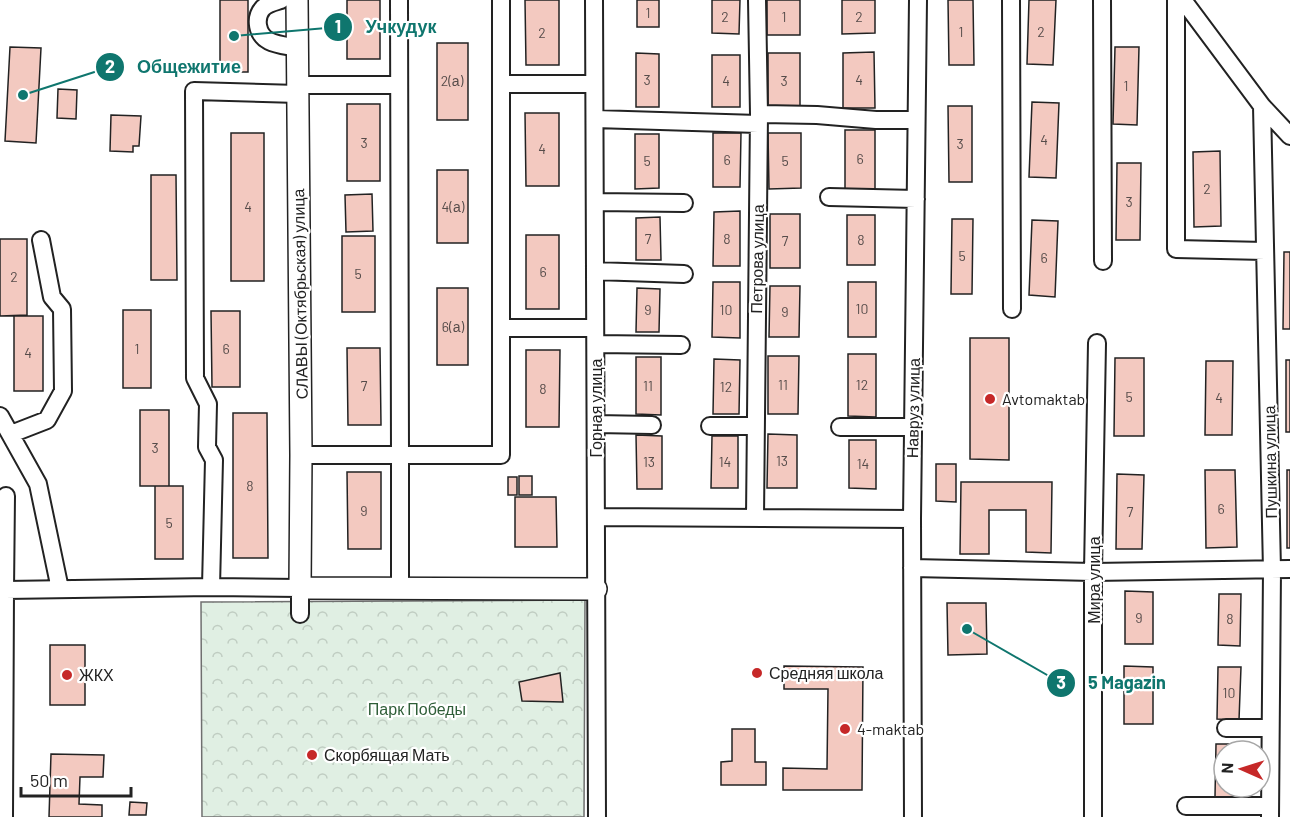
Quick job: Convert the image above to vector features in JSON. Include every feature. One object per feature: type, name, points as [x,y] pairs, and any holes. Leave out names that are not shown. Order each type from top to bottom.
[{"type":"main road","name":"СЛАВЫ (Октябрьская) улица","points":[[297,0],[300,588]]},
{"type":"main road","points":[[300,588],[596,589]]},
{"type":"street","points":[[281,0],[264,8],[258,18],[259,30],[266,40],[297,48]]},
{"type":"street","points":[[399,0],[400,589]]},
{"type":"street","points":[[301,455],[501,455],[501,0]]},
{"type":"street","name":"Горная улица","points":[[594,0],[597,817]]},
{"type":"street","name":"Петрова улица","points":[[755,518],[759,119],[757,0]]},
{"type":"street","name":"Навруз улица","points":[[913,817],[912,519],[918,0]]},
{"type":"street","points":[[1011,0],[1012,309]]},
{"type":"street","points":[[1102,0],[1103,261]]},
{"type":"street","points":[[1176,0],[1176,249],[1265,251]]},
{"type":"street","points":[[1184,0],[1262,106],[1290,136]]},
{"type":"street","points":[[501,84],[594,84]]},
{"type":"street","points":[[211,587],[214,460],[207,447],[208,404],[195,378],[194,91],[298,90],[399,85]]},
{"type":"street","name":"Пушкина улица","points":[[1262,106],[1272,570],[1270,812]]},
{"type":"street","points":[[595,119],[759,119],[817,114],[876,120],[916,120]]},
{"type":"street","points":[[829,197],[916,199]]},
{"type":"street","points":[[595,202],[684,203]]},
{"type":"street","points":[[11,434],[47,420],[63,391],[62,309],[52,297],[41,240]]},
{"type":"street","points":[[595,271],[684,274]]},
{"type":"street","points":[[501,328],[681,345]]},
{"type":"street","name":"Мира улица","points":[[1093,817],[1093,572],[1097,343]]},
{"type":"street","points":[[0,416],[38,484],[60,589]]},
{"type":"street","points":[[596,424],[652,425]]},
{"type":"street","points":[[710,426],[755,426]]},
{"type":"street","points":[[840,427],[913,427]]},
{"type":"street","points":[[4,817],[3,590],[6,496]]},
{"type":"street","points":[[596,517],[912,519]]},
{"type":"street","points":[[912,568],[1093,572],[1290,570]]},
{"type":"street","points":[[3,590],[300,588],[300,614]]},
{"type":"street","points":[[1226,728],[1270,728]]},
{"type":"street","points":[[1186,806],[1270,812]]},
{"type":"green space","name":"Парк Победы","points":[[585,600],[584,817],[202,817],[201,602]]},
{"type":"building","points":[[220,0],[248,0],[248,72],[220,72]]},
{"type":"building","points":[[347,0],[380,0],[380,59],[347,59]]},
{"type":"building","points":[[525,0],[559,0],[559,65],[526,65]]},
{"type":"building","points":[[637,0],[659,0],[659,27],[637,27]]},
{"type":"building","points":[[712,0],[740,0],[739,34],[712,33]]},
{"type":"building","points":[[767,0],[800,0],[800,35],[767,35]]},
{"type":"building","points":[[842,0],[875,0],[875,33],[842,34]]},
{"type":"building","points":[[948,0],[973,0],[974,65],[949,65]]},
{"type":"building","points":[[1029,0],[1056,0],[1053,65],[1027,64]]},
{"type":"building","points":[[437,43],[468,43],[468,120],[437,120]]},
{"type":"building","points":[[10,47],[41,48],[36,143],[5,141]]},
{"type":"building","points":[[1115,47],[1139,47],[1137,125],[1113,124]]},
{"type":"building","points":[[874,52],[875,108],[843,108],[843,53]]},
{"type":"building","points":[[636,53],[659,54],[659,107],[636,107]]},
{"type":"building","points":[[768,53],[800,53],[800,108],[768,108]]},
{"type":"building","points":[[712,55],[740,55],[740,107],[712,107]]},
{"type":"building","points":[[58,89],[77,90],[76,119],[57,118]]},
{"type":"building","points":[[1032,102],[1059,103],[1056,178],[1029,177]]},
{"type":"building","points":[[347,104],[380,104],[380,181],[347,181]]},
{"type":"building","points":[[948,106],[972,106],[972,182],[949,182]]},
{"type":"building","points":[[525,113],[559,113],[559,186],[526,186]]},
{"type":"building","points":[[111,115],[141,116],[139,146],[133,146],[133,152],[110,151]]},
{"type":"building","points":[[845,130],[875,130],[875,189],[845,189]]},
{"type":"building","points":[[231,133],[264,133],[264,281],[231,281]]},
{"type":"building","points":[[713,133],[741,133],[740,187],[713,187]]},
{"type":"building","points":[[768,133],[801,133],[801,188],[769,189]]},
{"type":"building","points":[[635,134],[659,134],[659,188],[635,189]]},
{"type":"building","points":[[1220,151],[1221,226],[1194,227],[1193,152]]},
{"type":"building","points":[[1117,163],[1141,163],[1140,240],[1116,240]]},
{"type":"building","points":[[437,170],[468,170],[468,243],[437,243]]},
{"type":"building","points":[[151,175],[176,175],[177,280],[151,280]]},
{"type":"building","points":[[372,194],[373,231],[346,232],[345,195]]},
{"type":"building","points":[[740,211],[740,266],[713,266],[714,212]]},
{"type":"building","points":[[770,214],[800,214],[800,268],[770,268]]},
{"type":"building","points":[[847,215],[875,215],[875,265],[847,265]]},
{"type":"building","points":[[660,217],[661,260],[636,260],[636,218]]},
{"type":"building","points":[[952,219],[973,219],[972,294],[951,294]]},
{"type":"building","points":[[1032,220],[1058,221],[1055,297],[1029,295]]},
{"type":"building","points":[[526,235],[559,235],[559,309],[526,309]]},
{"type":"building","points":[[342,236],[375,236],[375,312],[342,312]]},
{"type":"building","points":[[0,239],[27,239],[27,315],[0,316]]},
{"type":"building","points":[[1284,252],[1290,252],[1290,329],[1283,329]]},
{"type":"building","points":[[713,282],[740,282],[740,338],[712,337]]},
{"type":"building","points":[[848,282],[876,282],[876,337],[848,337]]},
{"type":"building","points":[[770,286],[800,286],[799,337],[769,337]]},
{"type":"building","points":[[437,288],[468,288],[468,365],[437,365]]},
{"type":"building","points":[[637,288],[660,289],[659,332],[636,332]]},
{"type":"building","points":[[123,310],[151,310],[151,388],[123,388]]},
{"type":"building","points":[[211,311],[240,311],[240,387],[212,387]]},
{"type":"building","points":[[14,316],[43,316],[43,391],[14,391]]},
{"type":"building","name":"Avtomaktab","points":[[970,338],[1009,338],[1009,460],[970,459]]},
{"type":"building","points":[[347,348],[380,348],[381,425],[348,425]]},
{"type":"building","points":[[526,350],[560,350],[559,427],[526,427]]},
{"type":"building","points":[[848,354],[876,354],[876,417],[848,416]]},
{"type":"building","points":[[768,356],[799,356],[798,414],[768,414]]},
{"type":"building","points":[[636,357],[661,357],[661,415],[636,414]]},
{"type":"building","points":[[1115,358],[1144,358],[1144,436],[1114,436]]},
{"type":"building","points":[[714,359],[740,360],[739,414],[713,414]]},
{"type":"building","points":[[1286,360],[1290,360],[1290,432],[1286,432]]},
{"type":"building","points":[[1206,361],[1233,361],[1232,435],[1205,435]]},
{"type":"building","points":[[140,410],[169,410],[169,486],[140,486]]},
{"type":"building","points":[[233,413],[267,413],[268,558],[233,558]]},
{"type":"building","points":[[768,434],[797,435],[797,488],[767,488]]},
{"type":"building","points":[[636,435],[662,436],[662,489],[637,489]]},
{"type":"building","points":[[712,436],[738,436],[738,488],[711,488]]},
{"type":"building","points":[[849,440],[876,440],[876,489],[849,488]]},
{"type":"building","points":[[936,464],[956,464],[956,502],[936,501]]},
{"type":"building","points":[[1205,470],[1235,470],[1237,547],[1206,548]]},
{"type":"building","points":[[1287,470],[1290,470],[1290,548],[1287,548]]},
{"type":"building","points":[[347,472],[381,472],[381,549],[348,549]]},
{"type":"building","points":[[1117,474],[1144,475],[1142,549],[1116,549]]},
{"type":"building","points":[[519,476],[532,476],[532,495],[519,495]]},
{"type":"building","points":[[508,477],[517,477],[517,495],[508,495]]},
{"type":"building","points":[[961,482],[1052,482],[1051,553],[1026,552],[1026,510],[989,510],[989,554],[960,554]]},
{"type":"building","points":[[155,486],[183,486],[183,559],[155,559]]},
{"type":"building","points":[[515,497],[556,497],[557,547],[515,547]]},
{"type":"building","points":[[1125,591],[1153,592],[1153,644],[1125,644]]},
{"type":"building","points":[[1219,594],[1241,594],[1240,646],[1218,645]]},
{"type":"building","points":[[947,603],[986,603],[987,654],[948,655]]},
{"type":"building","name":"ЖКХ","points":[[50,645],[85,645],[85,705],[50,705]]},
{"type":"building","name":"4-maktab","points":[[784,666],[863,667],[862,790],[783,790],[783,768],[827,769],[828,689],[784,689]]},
{"type":"building","points":[[1124,666],[1153,667],[1153,724],[1124,724]]},
{"type":"building","points":[[1218,667],[1241,667],[1239,720],[1217,719]]},
{"type":"building","points":[[560,673],[563,702],[522,701],[519,682]]},
{"type":"building","points":[[732,729],[755,729],[755,762],[766,762],[766,785],[721,785],[721,762],[732,761]]},
{"type":"building","points":[[51,754],[104,755],[103,777],[80,777],[79,804],[102,805],[102,817],[49,817]]},
{"type":"building","points":[[130,802],[147,803],[146,815],[129,815]]},
{"type":"place","name":"Учкудук","points":[[234,36]]},
{"type":"place","name":"Общежитие","points":[[23,95]]},
{"type":"place","name":"Avtomaktab","points":[[990,399]]},
{"type":"place","name":"5 Magazin","points":[[967,629]]},
{"type":"place","name":"Средняя школа","points":[[757,673]]},
{"type":"place","name":"ЖКХ","points":[[67,675]]},
{"type":"place","name":"4-maktab","points":[[845,729]]},
{"type":"place","name":"Скорбящая Мать","points":[[312,755]]}]
